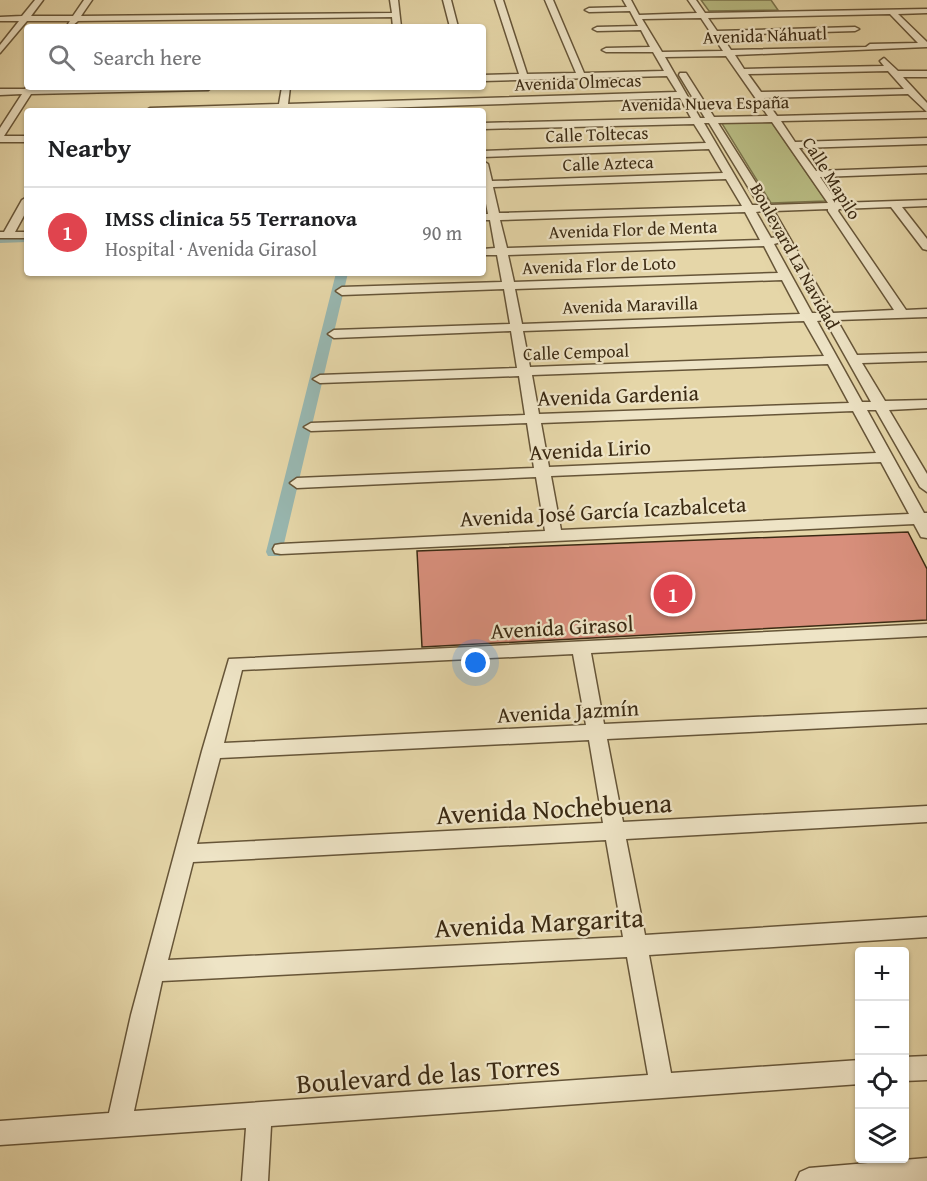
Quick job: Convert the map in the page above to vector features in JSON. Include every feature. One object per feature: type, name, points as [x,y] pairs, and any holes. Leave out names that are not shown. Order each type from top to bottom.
[{"type":"street","points":[[0,51],[39,0]]},
{"type":"street","points":[[72,24],[88,0]]},
{"type":"street","points":[[447,0],[453,24]]},
{"type":"street","points":[[499,0],[524,77]]},
{"type":"street","points":[[549,0],[581,75]]},
{"type":"street","name":"Calle Mapilo","points":[[692,0],[835,206],[833,211],[903,314]]},
{"type":"street","points":[[394,1],[397,24]]},
{"type":"street","points":[[589,10],[634,6],[648,16],[826,8],[838,11],[927,11]]},
{"type":"street","name":"Boulevard La Navidad","points":[[634,6],[648,16],[767,209],[927,487]]},
{"type":"street","name":"Boulevard La Navidad","points":[[634,6],[644,28],[749,209],[885,457],[923,518],[927,533]]},
{"type":"street","points":[[838,11],[927,109]]},
{"type":"street","points":[[891,11],[926,45]]},
{"type":"street","points":[[0,19],[141,18],[194,13],[244,16],[296,12],[396,15]]},
{"type":"street","points":[[293,24],[296,12]]},
{"type":"street","points":[[190,24],[194,13]]},
{"type":"street","points":[[242,24],[244,16]]},
{"type":"street","points":[[138,24],[141,18]]},
{"type":"street","points":[[597,29],[644,28]]},
{"type":"street","points":[[715,33],[855,29]]},
{"type":"street","name":"Avenida Náhuatl","points":[[606,50],[658,52],[671,55],[926,45]]},
{"type":"street","points":[[879,56],[891,56]]},
{"type":"street","points":[[742,72],[893,71],[927,74]]},
{"type":"street","points":[[486,78],[670,73]]},
{"type":"street","points":[[0,92],[24,90]]},
{"type":"street","points":[[24,139],[0,137],[28,90]]},
{"type":"street","points":[[117,90],[160,99],[196,90]]},
{"type":"street","points":[[283,108],[285,90]]},
{"type":"street","points":[[758,95],[927,94]]},
{"type":"street","name":"Avenida Olmecas","points":[[310,108],[682,95]]},
{"type":"street","name":"Avenida Olmecas","points":[[160,99],[271,108]]},
{"type":"street","points":[[13,115],[24,115]]},
{"type":"street","name":"Avenida Nueva España","points":[[486,126],[927,115]]},
{"type":"street","points":[[792,145],[927,141]]},
{"type":"street","name":"Calle Toltecas","points":[[486,154],[712,146]]},
{"type":"street","points":[[813,174],[927,170]]},
{"type":"street","name":"Calle Azteca","points":[[487,184],[729,176]]},
{"type":"street","points":[[486,179],[489,219],[502,252],[509,286],[554,536]]},
{"type":"street","points":[[489,219],[927,203]]},
{"type":"street","points":[[894,204],[927,247]]},
{"type":"street","points":[[4,235],[24,205]]},
{"type":"street","points":[[4,235],[24,235]]},
{"type":"street","name":"Avenida Flor de Menta","points":[[486,252],[768,243],[784,238]]},
{"type":"street","name":"Avenida Flor de Loto","points":[[342,291],[786,276]]},
{"type":"street","name":"Avenida Maravilla","points":[[334,334],[927,313]]},
{"type":"street","points":[[853,359],[927,357]]},
{"type":"street","name":"Calle Cempoal","points":[[320,379],[832,360]]},
{"type":"street","name":"Avenida Gardenia","points":[[311,427],[927,404]]},
{"type":"street","points":[[909,456],[927,455]]},
{"type":"street","name":"Avenida Lirio","points":[[297,483],[885,457]]},
{"type":"street","name":"Avenida José García Icazbalceta","points":[[281,549],[923,518]]},
{"type":"street","name":"Avenida Girasol","points":[[211,751],[235,664],[927,630]]},
{"type":"street","points":[[581,648],[662,1087]]},
{"type":"street","name":"Avenida Jazmín","points":[[211,751],[597,734],[927,716]]},
{"type":"street","points":[[119,1123],[142,1015],[211,751]]},
{"type":"street","name":"Avenida Nochebuena","points":[[184,854],[927,814]]},
{"type":"street","name":"Avenida Margarita","points":[[154,971],[636,946],[927,927]]},
{"type":"street","points":[[909,1069],[927,1068]]},
{"type":"street","name":"Boulevard de las Torres","points":[[0,1133],[855,1072]]},
{"type":"street","points":[[255,1181],[259,1116]]},
{"type":"street","points":[[809,1181],[927,1170]]},
{"type":"green space","points":[[701,0],[771,0],[778,10],[709,11]]},
{"type":"green space","points":[[770,120],[826,201],[771,203],[721,122]]},
{"type":"building","points":[[908,532],[927,569],[927,620],[422,647],[417,551]]},
{"type":"waterway","points":[[0,240],[24,239]]},
{"type":"waterway","points":[[274,552],[341,276]]},
{"type":"place","name":"IMSS clinica 55 Terranova","points":[[673,594]]}]
